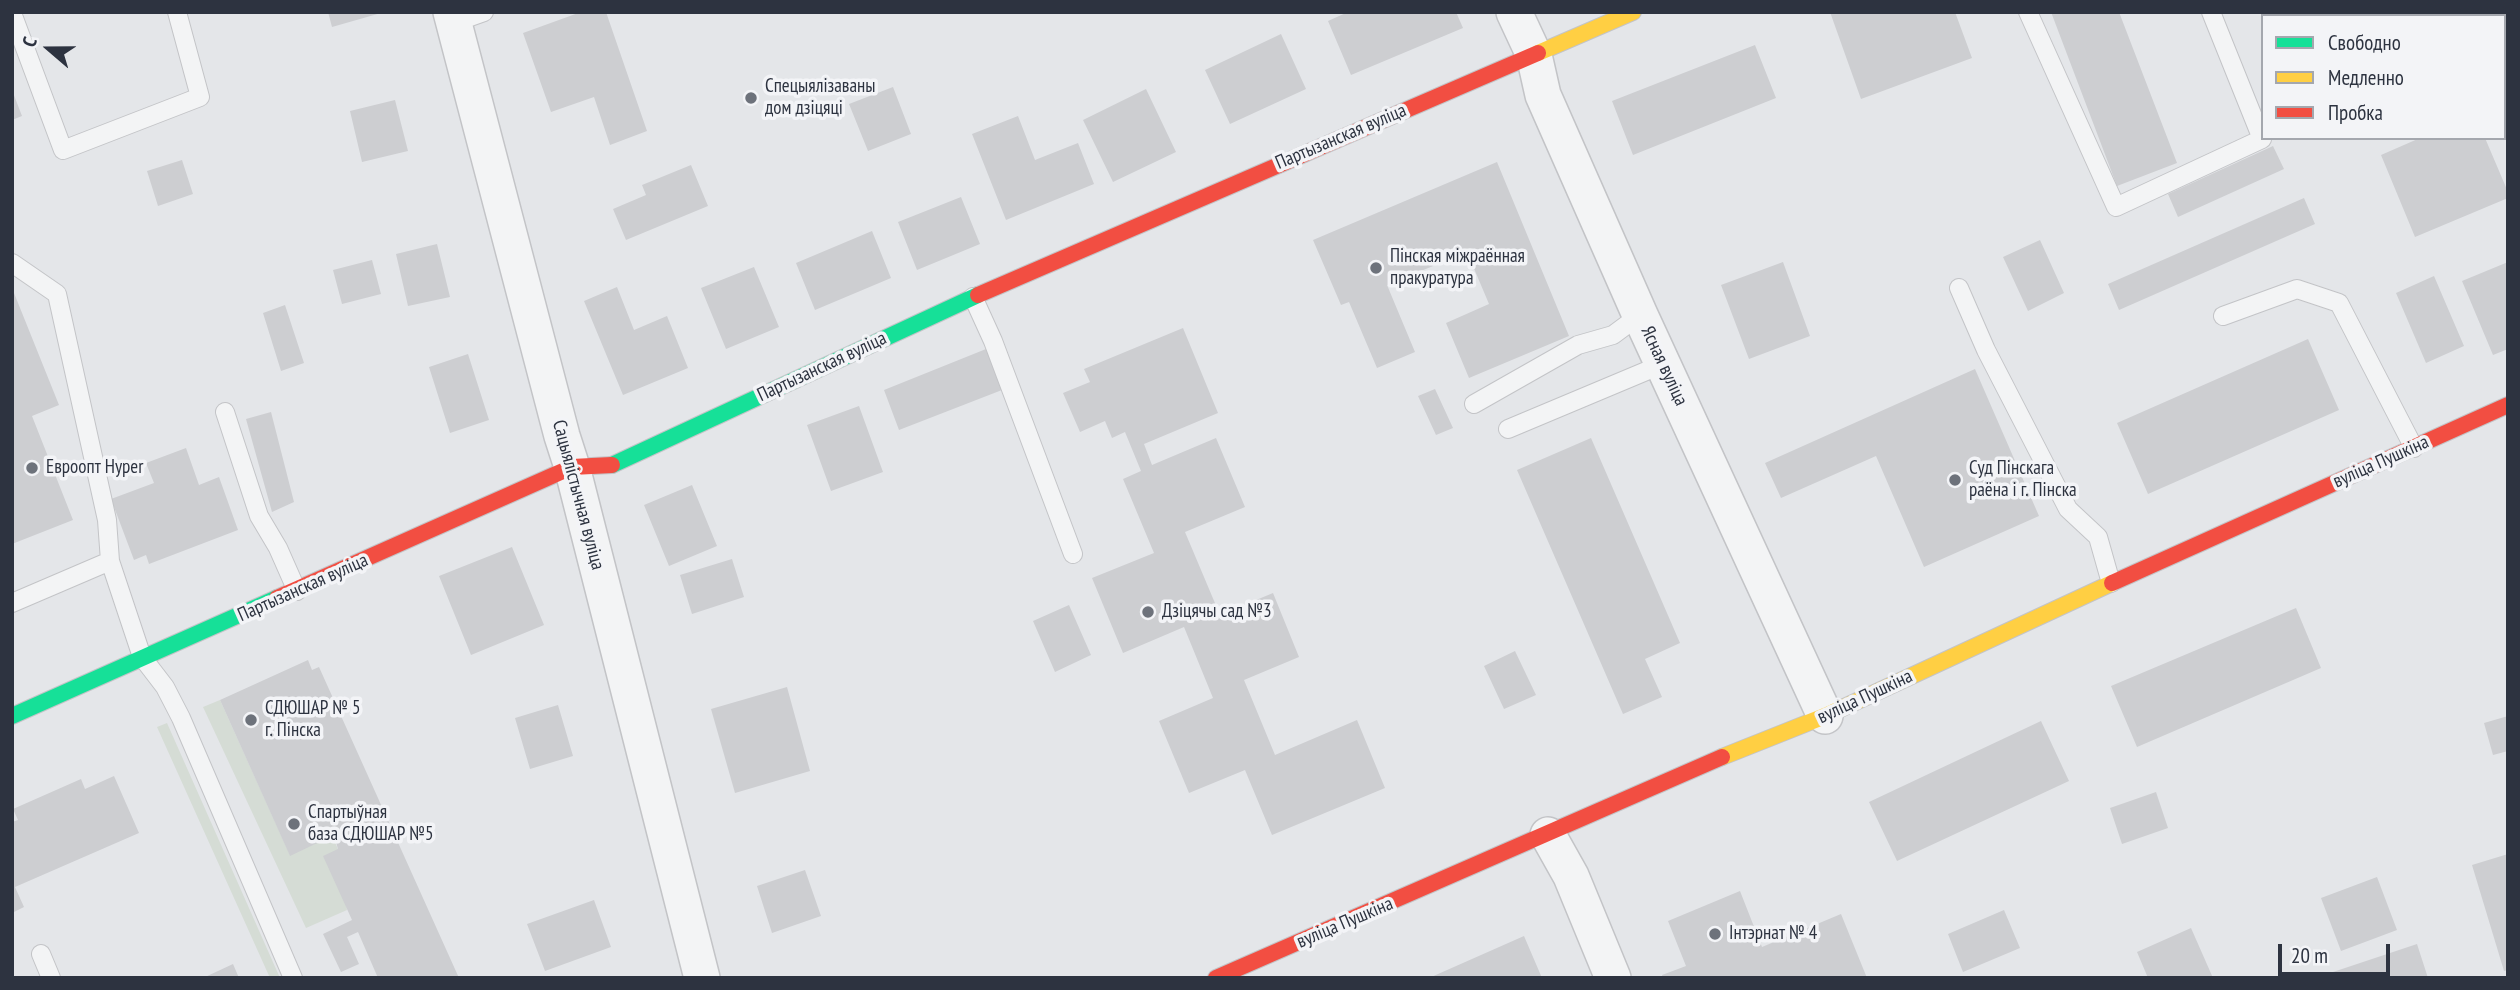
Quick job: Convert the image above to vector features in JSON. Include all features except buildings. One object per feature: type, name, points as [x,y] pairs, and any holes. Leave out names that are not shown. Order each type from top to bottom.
[{"type":"main road","name":"Партызанская вуліца","points":[[12,716],[572,467],[612,465],[973,297],[1633,12]]},
{"type":"main road","name":"вуліца Пушкіна","points":[[1216,978],[1716,760],[1825,716],[2111,583],[2508,405]]},
{"type":"street","name":"Ясная вуліца","points":[[1514,12],[1534,55],[1543,95],[1640,315],[1825,716]]},
{"type":"street","name":"Сацыялістычная вуліца","points":[[462,16],[562,436],[702,978]]},
{"type":"street","points":[[1548,835],[1571,876],[1613,978]]},
{"type":"lane","points":[[12,13],[63,150],[200,97],[177,12]]},
{"type":"lane","points":[[2028,12],[2116,207],[2261,139]]},
{"type":"lane","points":[[2211,12],[2261,137]]},
{"type":"lane","points":[[12,263],[57,294],[107,520],[110,561],[142,657],[165,687],[181,718],[293,978]]},
{"type":"lane","points":[[1959,288],[1986,350],[2068,509],[2098,537],[2111,583]]},
{"type":"lane","points":[[2223,316],[2297,289],[2339,303],[2414,448]]},
{"type":"lane","points":[[973,297],[993,341],[1073,554]]},
{"type":"lane","points":[[1474,404],[1578,345],[1613,335],[1640,315]]},
{"type":"lane","points":[[1508,429],[1663,365]]},
{"type":"lane","points":[[225,412],[259,516],[278,548],[297,591]]},
{"type":"lane","points":[[12,603],[110,561]]},
{"type":"lane","points":[[41,954],[51,978]]},
{"type":"shaded area","points":[[220,700],[290,855],[332,836],[338,849],[347,910],[306,928],[203,707]]},
{"type":"shaded area","points":[[167,723],[280,978],[270,978],[157,727]]},
{"type":"traffic: fast","points":[[612,465],[978,295]]},
{"type":"traffic: fast","points":[[12,716],[277,598]]},
{"type":"traffic: slow","points":[[1538,53],[1633,12]]},
{"type":"traffic: slow","points":[[2506,28],[2508,32]]},
{"type":"traffic: slow","points":[[1722,757],[1825,716],[2112,583]]},
{"type":"traffic: jam","points":[[978,295],[1538,53]]},
{"type":"traffic: jam","points":[[2112,583],[2508,405]]},
{"type":"traffic: jam","points":[[277,598],[572,467],[612,465]]},
{"type":"traffic: jam","points":[[1216,978],[1722,757]]},
{"type":"place","name":"Спецыялізаваны дом дзіцяці","points":[[751,98]]},
{"type":"place","name":"Пінская міжраённая пракуратура","points":[[1376,268]]},
{"type":"place","name":"Евроопт Hyper","points":[[32,468]]},
{"type":"place","name":"Суд Пінскага раёна і г. Пінска","points":[[1955,480]]},
{"type":"place","name":"Дзіцячы сад №3","points":[[1148,612]]},
{"type":"place","name":"СДЮШАР № 5 г. Пінска","points":[[251,720]]},
{"type":"place","name":"Спартыўная база СДЮШАР №5","points":[[294,824]]},
{"type":"place","name":"Інтэрнат № 4","points":[[1715,934]]}]
